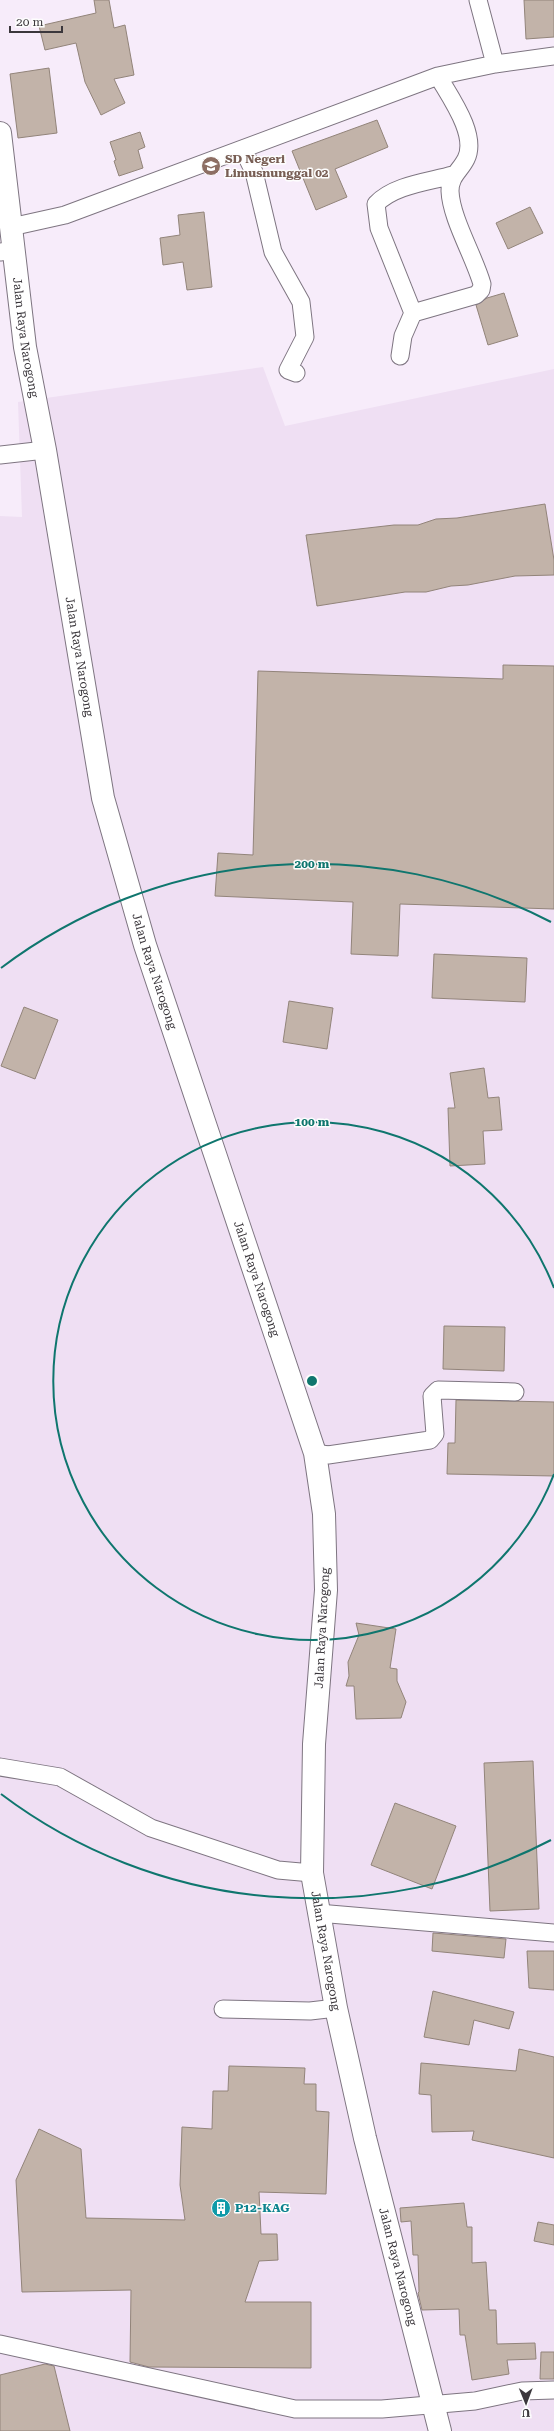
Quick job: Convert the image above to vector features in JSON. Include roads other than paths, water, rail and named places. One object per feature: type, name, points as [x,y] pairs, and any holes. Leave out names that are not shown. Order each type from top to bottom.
[{"type":"main road","name":"Jalan Raya Narogong","points":[[0,133],[11,227],[7,251],[45,450],[103,798],[145,945],[183,1053],[315,1453],[324,1514],[326,1590],[314,1744],[312,1873],[336,2008],[365,2138],[440,2431]]},
{"type":"street","points":[[478,0],[495,64]]},
{"type":"street","points":[[11,227],[65,215],[438,76],[495,64],[554,56]]},
{"type":"street","points":[[413,313],[476,294],[481,290],[482,284],[454,210],[450,191],[453,175],[466,159],[470,144],[463,122],[438,76]]},
{"type":"street","points":[[242,149],[254,172],[273,252],[301,302],[305,337],[288,370],[296,373]]},
{"type":"street","points":[[400,356],[402,336],[413,313],[379,228],[376,204],[383,196],[392,192],[453,175]]},
{"type":"street","points":[[0,455],[45,450]]},
{"type":"street","points":[[315,1453],[328,1455],[430,1440],[435,1434],[432,1396],[438,1390],[515,1392]]},
{"type":"street","points":[[0,1767],[60,1777],[151,1828],[278,1870],[312,1873]]},
{"type":"street","points":[[318,1913],[554,1933]]},
{"type":"street","points":[[223,2010],[310,2011],[336,2008]]},
{"type":"street","points":[[0,2344],[295,2408],[382,2409],[475,2401],[522,2391],[554,2390]]},
{"type":"place","name":"SD Negeri Limusnunggal 02","points":[[211,166]]},
{"type":"place","name":"P12-KAG","points":[[221,2208]]}]
